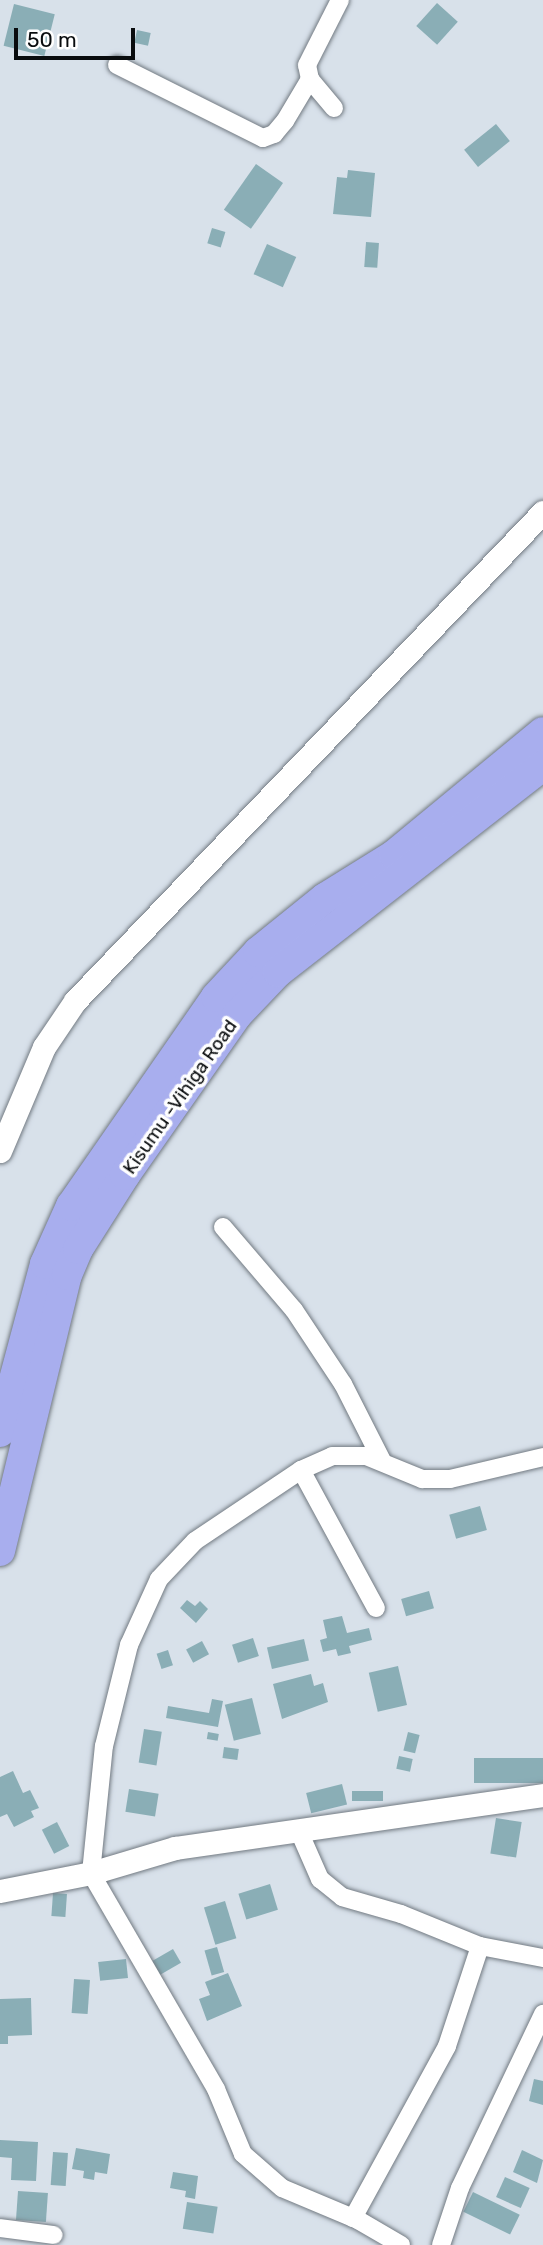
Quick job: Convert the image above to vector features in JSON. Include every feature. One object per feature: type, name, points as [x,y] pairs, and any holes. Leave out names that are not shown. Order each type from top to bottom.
[{"type":"highway","name":"Kisumu -Vihiga Road","points":[[0,1432],[41,1275],[71,1206],[216,997],[258,952],[325,898],[394,855],[543,732]]},
{"type":"highway","name":"Kisumu -Vihiga Road","points":[[0,1551],[67,1275],[78,1249],[125,1175],[237,1015],[278,972],[543,766]]},
{"type":"street","points":[[117,65],[263,138],[274,134],[285,121],[310,79],[309,58],[340,0]]},
{"type":"street","points":[[310,79],[334,108]]},
{"type":"street","points":[[0,1151],[44,1047],[75,1001],[543,512]]},
{"type":"street","points":[[223,1227],[301,1321],[343,1384],[382,1461]]},
{"type":"street","points":[[401,2245],[353,2218],[282,2188],[243,2154],[209,2078],[91,1873],[104,1746],[116,1692],[140,1615],[159,1579],[195,1541],[301,1470],[332,1456],[366,1456],[409,1474],[436,1480],[543,1457]]},
{"type":"street","points":[[301,1470],[376,1608]]},
{"type":"street","points":[[0,1891],[91,1873],[175,1848],[543,1795]]},
{"type":"street","points":[[298,1829],[320,1878],[342,1897],[401,1914],[480,1946],[543,1958]]},
{"type":"street","points":[[353,2218],[447,2046],[480,1946]]},
{"type":"street","points":[[441,2245],[460,2188],[543,2014]]},
{"type":"street","points":[[0,2228],[54,2235]]},
{"type":"building","points":[[437,3],[458,22],[437,45],[416,26]]},
{"type":"building","points":[[14,4],[55,14],[44,56],[4,46]]},
{"type":"building","points":[[137,30],[151,33],[148,46],[134,43]]},
{"type":"building","points":[[496,124],[510,141],[478,167],[464,150]]},
{"type":"building","points":[[256,164],[283,183],[251,229],[224,210]]},
{"type":"building","points":[[348,170],[375,173],[371,217],[333,214],[337,177],[347,178]]},
{"type":"building","points":[[212,228],[225,232],[221,247],[207,243]]},
{"type":"building","points":[[366,242],[379,243],[377,268],[364,267]]},
{"type":"building","points":[[267,244],[296,257],[283,287],[254,274]]},
{"type":"building","points":[[480,1506],[487,1530],[456,1539],[449,1515]]},
{"type":"building","points":[[429,1591],[434,1608],[406,1616],[401,1599]]},
{"type":"building","points":[[187,1600],[195,1606],[200,1601],[208,1609],[196,1623],[180,1608]]},
{"type":"building","points":[[342,1616],[347,1633],[369,1628],[372,1640],[349,1646],[351,1653],[338,1656],[336,1649],[323,1652],[320,1640],[327,1638],[323,1620]]},
{"type":"building","points":[[253,1638],[259,1656],[238,1663],[232,1645]]},
{"type":"building","points":[[304,1639],[309,1660],[272,1669],[267,1648]]},
{"type":"building","points":[[202,1641],[209,1654],[193,1663],[186,1649]]},
{"type":"building","points":[[168,1650],[173,1665],[162,1669],[157,1654]]},
{"type":"building","points":[[398,1666],[407,1705],[378,1712],[369,1673]]},
{"type":"building","points":[[311,1674],[314,1686],[323,1683],[328,1702],[282,1719],[273,1684]]},
{"type":"building","points":[[252,1698],[261,1734],[234,1741],[225,1705]]},
{"type":"building","points":[[212,1699],[223,1701],[218,1727],[166,1718],[168,1706],[209,1713]]},
{"type":"building","points":[[144,1729],[162,1732],[156,1765],[139,1763]]},
{"type":"building","points":[[208,1732],[219,1734],[218,1741],[207,1739]]},
{"type":"building","points":[[408,1732],[420,1735],[415,1753],[403,1750]]},
{"type":"building","points":[[224,1747],[239,1749],[237,1760],[222,1758]]},
{"type":"building","points":[[399,1756],[413,1759],[410,1772],[396,1769]]},
{"type":"building","points":[[474,1758],[543,1758],[543,1783],[474,1783]]},
{"type":"building","points":[[13,1771],[23,1793],[30,1790],[39,1808],[31,1811],[34,1817],[14,1827],[7,1814],[0,1817],[0,1777]]},
{"type":"building","points":[[342,1784],[347,1804],[311,1813],[306,1793]]},
{"type":"building","points":[[129,1789],[159,1794],[155,1816],[125,1812]]},
{"type":"building","points":[[352,1791],[383,1791],[383,1801],[352,1801]]},
{"type":"building","points":[[496,1818],[522,1822],[516,1858],[490,1854]]},
{"type":"building","points":[[57,1822],[69,1846],[54,1854],[42,1830]]},
{"type":"building","points":[[270,1884],[278,1910],[246,1919],[238,1894]]},
{"type":"building","points":[[53,1893],[67,1894],[65,1917],[51,1916]]},
{"type":"building","points":[[225,1901],[236,1938],[215,1945],[204,1907]]},
{"type":"building","points":[[217,1947],[224,1972],[212,1976],[205,1951]]},
{"type":"building","points":[[173,1949],[181,1963],[160,1975],[152,1961]]},
{"type":"building","points":[[126,1959],[128,1978],[100,1981],[98,1962]]},
{"type":"building","points":[[228,1973],[242,2006],[207,2021],[199,1999],[210,1995],[205,1982]]},
{"type":"building","points":[[74,1979],[90,1980],[88,2014],[72,2013]]},
{"type":"building","points":[[31,1998],[32,2035],[8,2036],[8,2044],[0,2044],[0,1999]]},
{"type":"building","points":[[534,2079],[543,2081],[543,2105],[529,2101]]},
{"type":"building","points":[[0,2140],[38,2142],[36,2181],[11,2180],[12,2158],[0,2157]]},
{"type":"building","points":[[76,2148],[110,2154],[107,2174],[95,2172],[94,2180],[83,2178],[84,2171],[72,2169]]},
{"type":"building","points":[[522,2150],[543,2160],[537,2183],[513,2172]]},
{"type":"building","points":[[53,2152],[68,2153],[66,2186],[51,2185]]},
{"type":"building","points":[[173,2172],[198,2176],[195,2199],[185,2197],[186,2191],[170,2188]]},
{"type":"building","points":[[505,2177],[530,2188],[521,2208],[496,2197]]},
{"type":"building","points":[[18,2191],[48,2193],[46,2222],[16,2220]]},
{"type":"building","points":[[473,2192],[520,2215],[510,2235],[463,2212]]},
{"type":"building","points":[[187,2202],[218,2207],[213,2234],[183,2229]]}]
